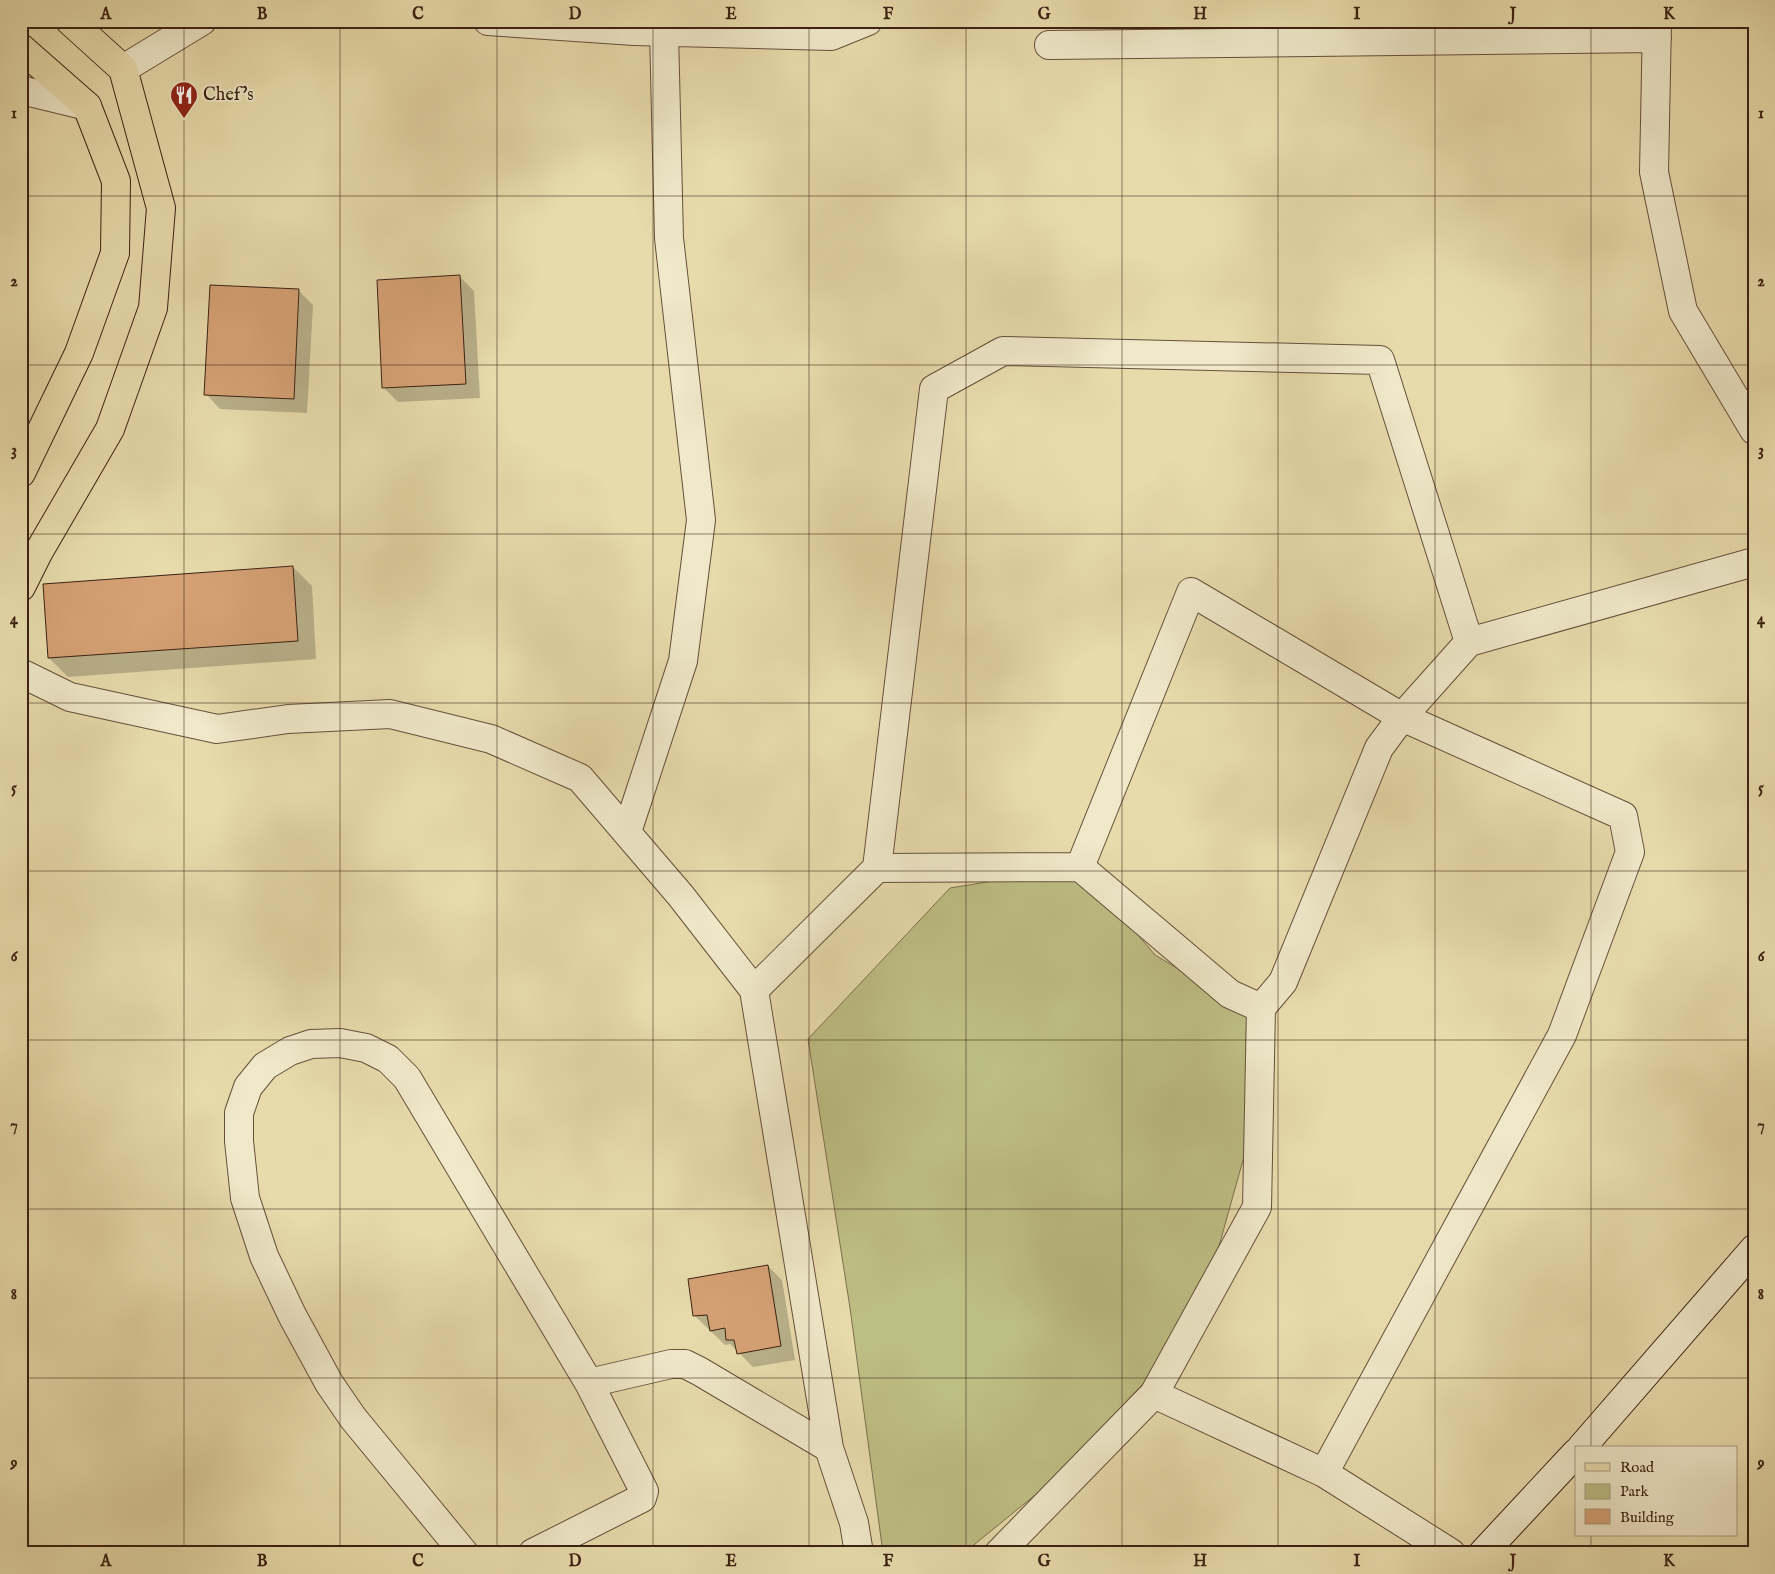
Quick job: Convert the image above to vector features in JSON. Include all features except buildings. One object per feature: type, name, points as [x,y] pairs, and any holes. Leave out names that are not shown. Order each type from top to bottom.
[{"type":"main road","points":[[21,587],[38,553],[110,429],[154,308],[162,208],[123,69],[70,21]]},
{"type":"main road","points":[[21,48],[87,106],[116,181],[115,253],[80,353],[21,473]]},
{"type":"street","points":[[123,69],[202,21]]},
{"type":"street","points":[[488,21],[634,31],[830,36],[868,21]]},
{"type":"street","points":[[1049,46],[1657,30],[1654,172],[1683,311],[1754,430]]},
{"type":"street","points":[[627,832],[683,661],[701,520],[669,238],[664,32]]},
{"type":"street","points":[[21,90],[87,106]]},
{"type":"street","points":[[754,990],[877,868],[934,389],[1003,351],[1380,360],[1469,642]]},
{"type":"street","points":[[999,1553],[1154,1394],[1257,1206],[1261,1008],[1283,982],[1379,748],[1402,718],[1469,642],[1754,562]]},
{"type":"street","points":[[1080,867],[1190,592],[1402,718],[1623,816],[1630,852],[1562,1035],[1324,1473]]},
{"type":"street","points":[[21,673],[70,697],[217,729],[288,719],[390,714],[490,739],[580,778],[681,896],[754,990],[829,1448],[854,1523],[859,1553]]},
{"type":"street","points":[[877,868],[1080,867],[1230,994],[1261,1008]]},
{"type":"street","points":[[464,1553],[353,1418],[329,1383],[292,1315],[264,1256],[245,1198],[239,1141],[240,1114],[248,1087],[265,1066],[290,1051],[311,1044],[340,1042],[366,1048],[388,1059],[407,1078],[589,1383],[644,1491],[644,1496],[533,1553]]},
{"type":"street","points":[[1583,1446],[1754,1249]]},
{"type":"street","points":[[589,1383],[671,1364],[685,1364],[829,1448]]},
{"type":"street","points":[[1154,1394],[1324,1473],[1451,1553]]},
{"type":"street","points":[[1483,1553],[1575,1454]]},
{"type":"green space","points":[[1080,867],[1155,955],[1249,1011],[1250,1135],[1219,1246],[1155,1371],[1051,1482],[964,1553],[883,1553],[850,1308],[808,1039],[950,888]]},
{"type":"place","name":"Chef's","points":[[184,119]]}]
